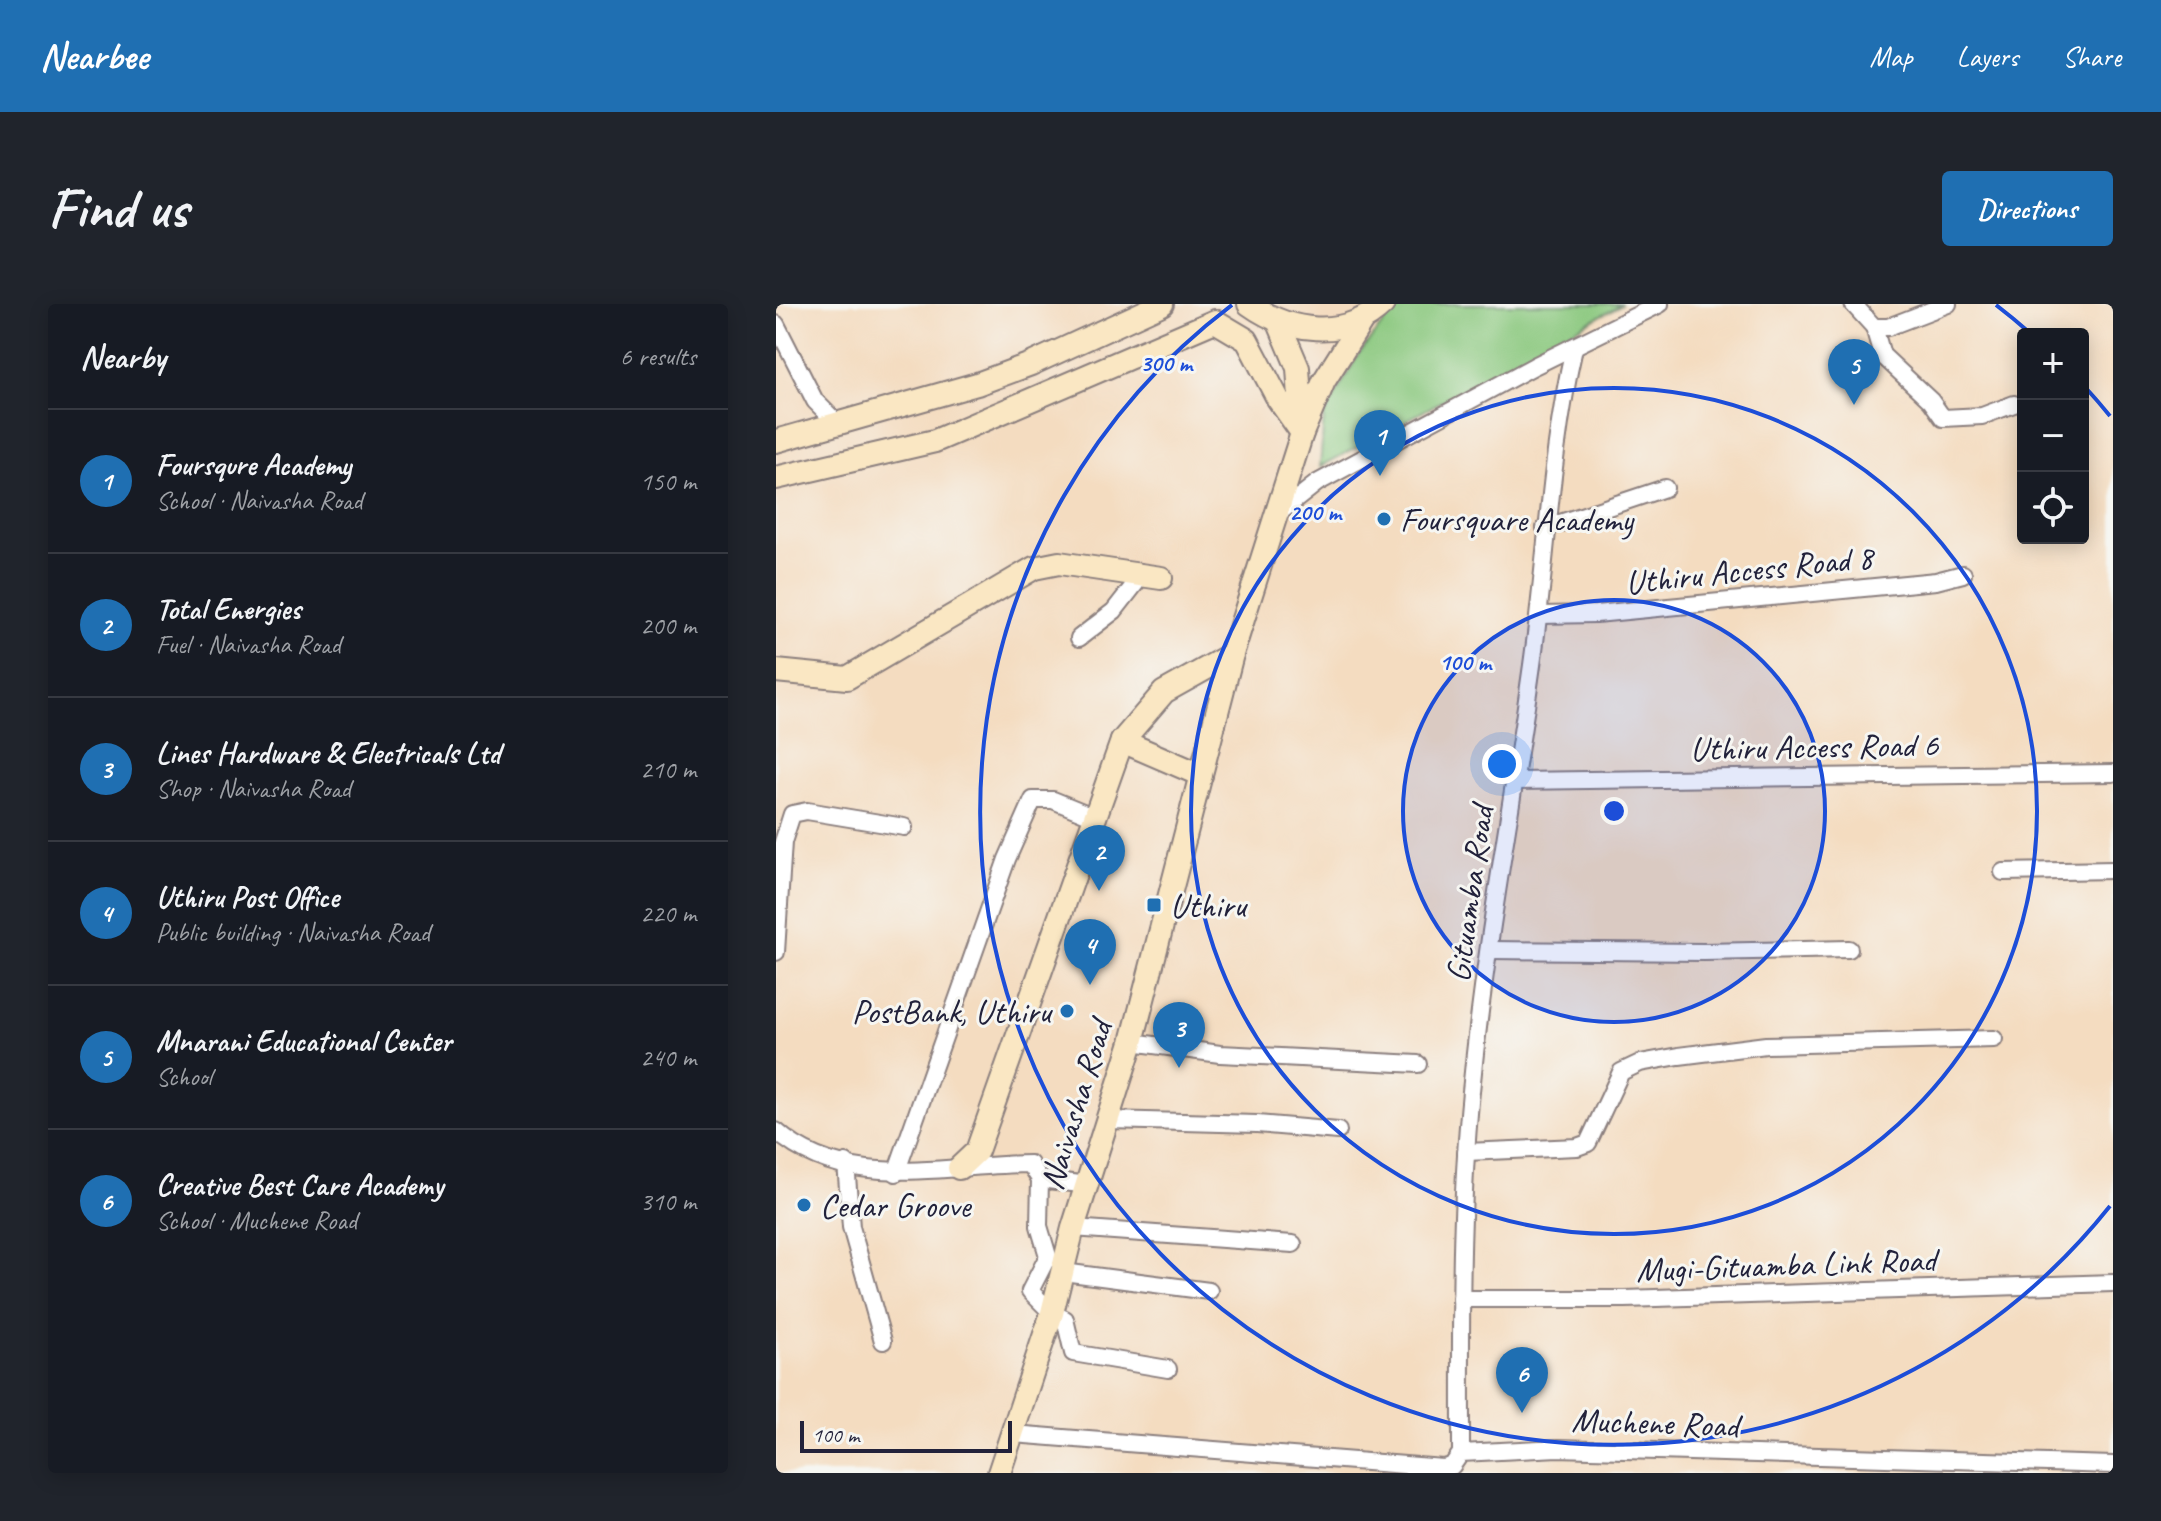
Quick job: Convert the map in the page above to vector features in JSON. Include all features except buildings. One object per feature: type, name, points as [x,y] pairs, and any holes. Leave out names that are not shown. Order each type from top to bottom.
[{"type":"street","points":[[776,441],[977,384],[1031,364],[1162,304]]},
{"type":"street","points":[[1301,438],[1336,357],[1363,319],[1383,304]]},
{"type":"street","points":[[1279,513],[1317,483],[1660,304]]},
{"type":"street","points":[[1853,304],[1874,327],[1882,355],[1931,401],[1943,418],[1982,416],[2014,404]]},
{"type":"street","points":[[1874,327],[1888,327],[1948,304]]},
{"type":"street","points":[[1246,305],[1279,323],[1327,329],[1363,319]]},
{"type":"street","points":[[776,478],[935,441],[1215,321],[1247,340],[1301,438]]},
{"type":"street","points":[[1279,323],[1298,368],[1301,438]]},
{"type":"street","points":[[776,324],[815,401],[839,425]]},
{"type":"street","name":"Gituamba Road","points":[[1461,1453],[1461,1299],[1466,1152],[1473,1071],[1539,615],[1545,528],[1574,348]]},
{"type":"street","points":[[977,384],[990,418]]},
{"type":"street","name":"Naivasha Road","points":[[999,1473],[1052,1313],[1073,1228],[1132,1042],[1232,654],[1301,438]]},
{"type":"street","points":[[1545,528],[1665,488]]},
{"type":"street","points":[[776,671],[847,678],[1034,568],[1059,563],[1152,577]]},
{"type":"street","name":"Uthiru Access Road 8","points":[[1539,615],[1617,613],[1936,581],[1963,574]]},
{"type":"street","points":[[1079,638],[1152,577]]},
{"type":"street","points":[[959,1168],[977,1151],[1122,741],[1164,692],[1232,654]]},
{"type":"street","points":[[1122,741],[1201,775]]},
{"type":"street","name":"Uthiru Access Road 6","points":[[1516,781],[2113,773]]},
{"type":"street","points":[[896,1173],[1007,859],[1033,800],[1053,800],[1097,818]]},
{"type":"street","points":[[776,952],[783,842],[792,814],[807,811],[904,827]]},
{"type":"street","points":[[2003,872],[2113,870]]},
{"type":"street","points":[[1491,950],[1704,952],[1849,949]]},
{"type":"street","points":[[1466,1152],[1577,1147],[1588,1143],[1621,1072],[1640,1063],[1766,1045],[1994,1039]]},
{"type":"street","points":[[1132,1042],[1220,1054],[1418,1064]]},
{"type":"street","points":[[1109,1120],[1257,1124],[1338,1131]]},
{"type":"street","points":[[779,1140],[846,1163],[896,1173],[1030,1164],[1040,1179],[1039,1226],[1048,1256],[1030,1291],[1067,1324],[1073,1353],[1168,1369]]},
{"type":"street","points":[[846,1163],[851,1227],[883,1341]]},
{"type":"street","points":[[1040,1179],[1088,1185]]},
{"type":"street","points":[[1073,1228],[1293,1244]]},
{"type":"street","points":[[1063,1272],[1209,1291]]},
{"type":"street","name":"Mugi-Gituamba Link Road","points":[[1461,1299],[1625,1299],[2113,1283]]},
{"type":"street","name":"Muchene Road","points":[[1013,1434],[1443,1468],[1452,1466],[1461,1453],[1558,1448],[1921,1462],[2113,1465]]},
{"type":"green space","points":[[1399,304],[1622,304],[1320,467],[1324,416],[1359,353]]},
{"type":"place","name":"Mnarani Educational Center","points":[[1854,405]]},
{"type":"place","name":"Foursqure Academy","points":[[1380,476]]},
{"type":"place","name":"Foursquare Academy","points":[[1384,519]]},
{"type":"place","name":"Total Energies","points":[[1099,891]]},
{"type":"place","name":"Uthiru","points":[[1154,905]]},
{"type":"place","name":"Uthiru Post Office","points":[[1090,985]]},
{"type":"place","name":"PostBank, Uthiru","points":[[1067,1011]]},
{"type":"place","name":"Lines Hardware & Electricals Ltd","points":[[1179,1068]]},
{"type":"place","name":"Cedar Groove","points":[[804,1205]]},
{"type":"place","name":"Creative Best Care Academy","points":[[1522,1413]]}]
